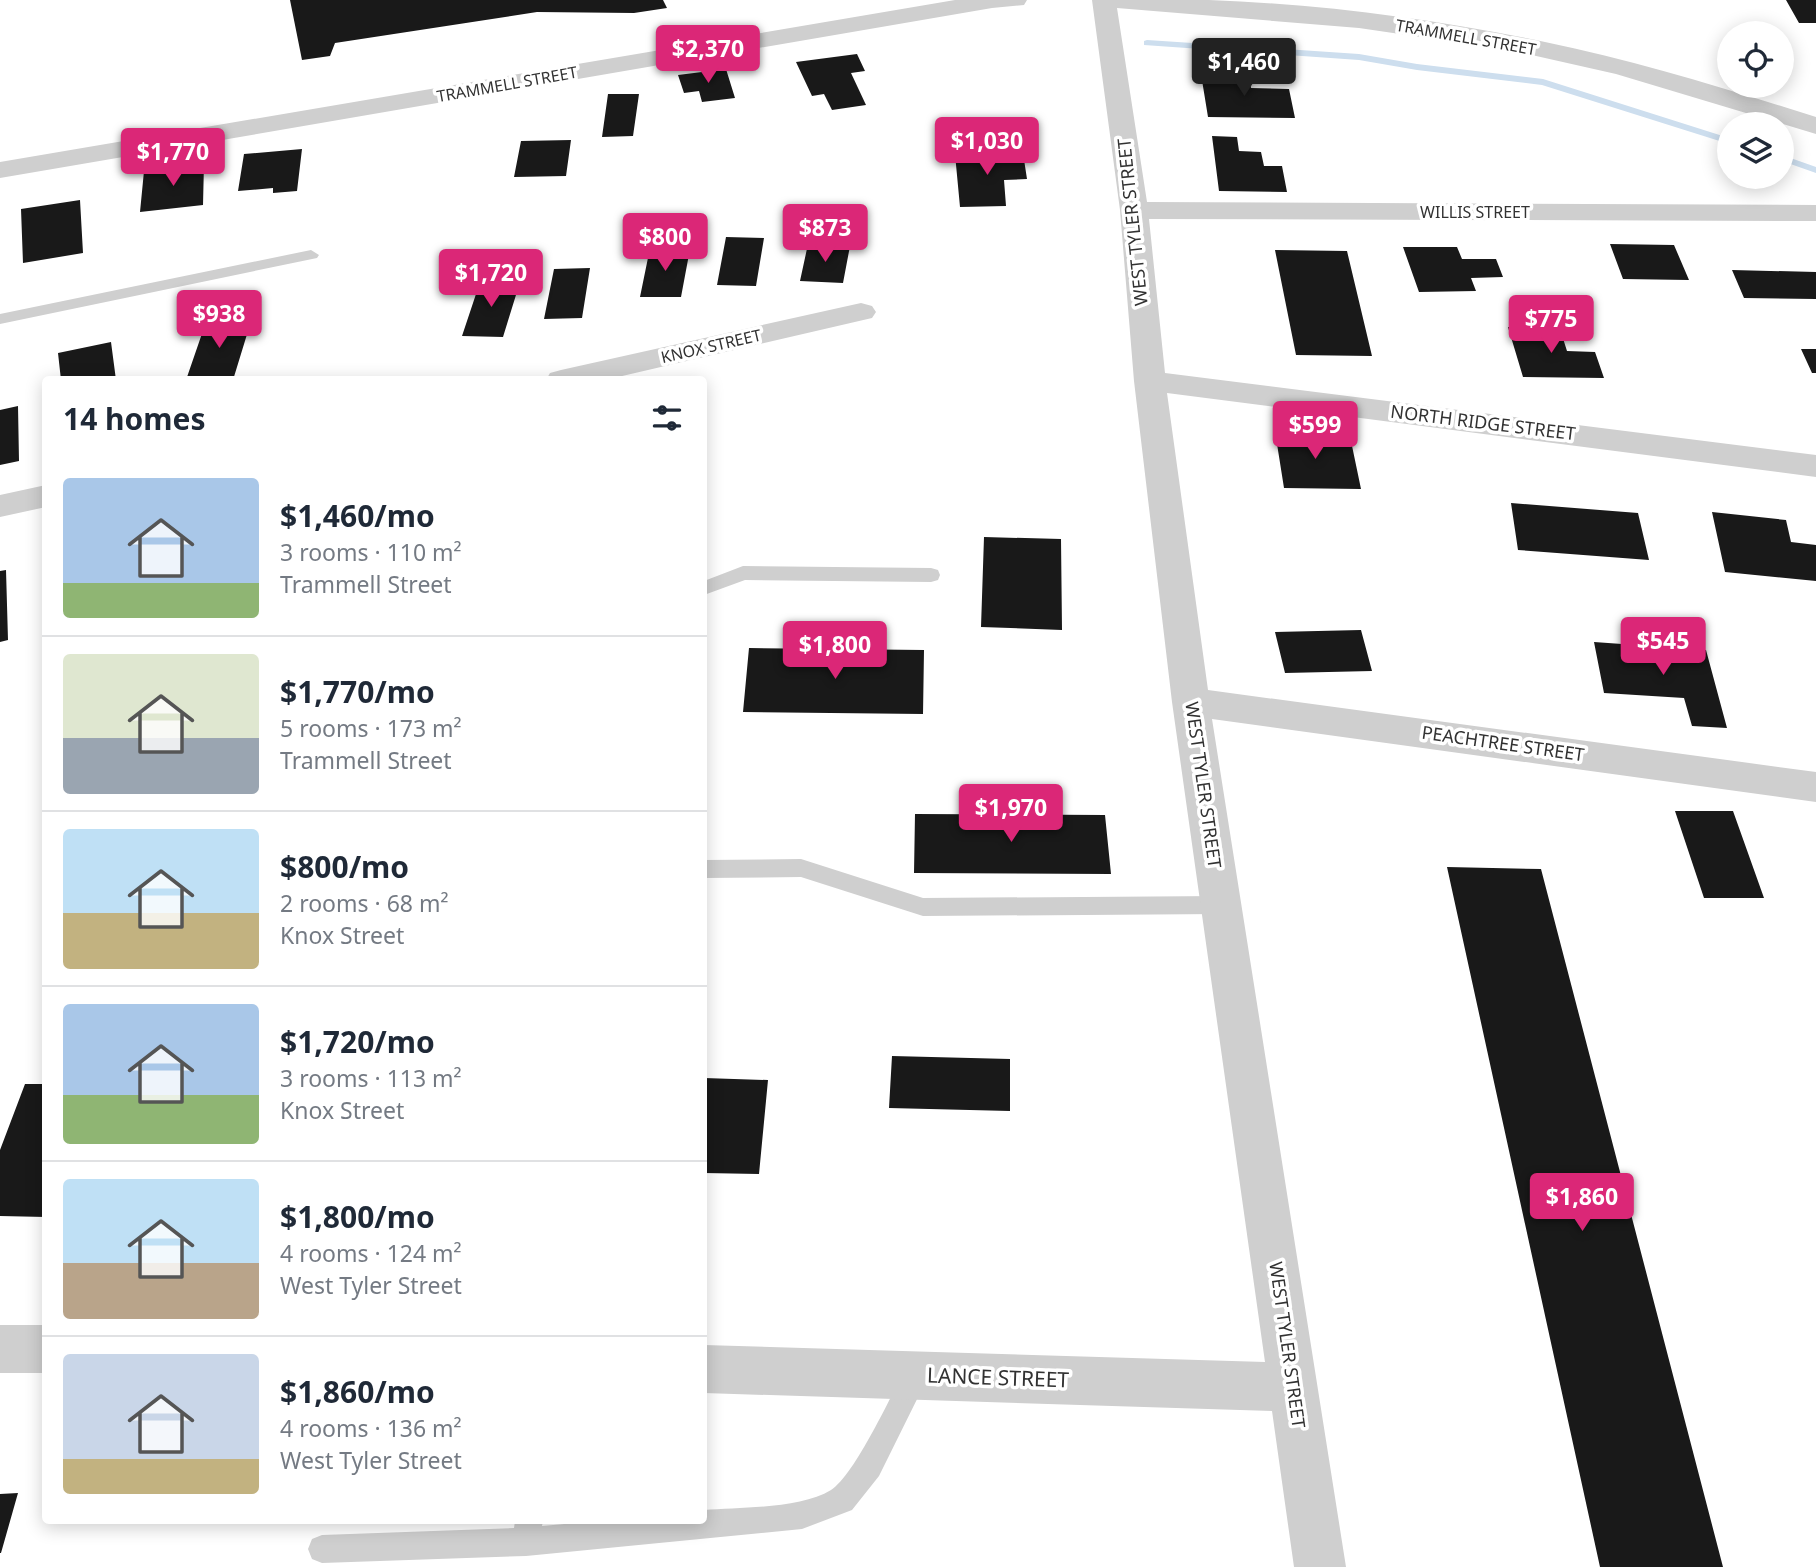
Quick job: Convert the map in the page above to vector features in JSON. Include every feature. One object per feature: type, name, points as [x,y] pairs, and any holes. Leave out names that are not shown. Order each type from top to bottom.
[{"type":"street","name":"TRAMMELL STREET","points":[[0,170],[978,3],[1015,0]]},
{"type":"street","name":"TRAMMELL STREET","points":[[1105,0],[1384,23],[1510,42],[1699,89],[1816,126]]},
{"type":"street","name":"WEST TYLER STREET","points":[[1105,0],[1134,210],[1150,381],[1191,702],[1320,1567]]},
{"type":"street","name":"WILLIS STREET","points":[[1134,210],[1816,214]]},
{"type":"street","name":"KNOX STREET","points":[[579,376],[861,312]]},
{"type":"street","name":"NORTH RIDGE STREET","points":[[1150,381],[1816,466]]},
{"type":"street","points":[[0,506],[42,497]]},
{"type":"street","name":"PEACHTREE STREET","points":[[1191,702],[1816,787]]},
{"type":"street","points":[[0,1349],[42,1349]]},
{"type":"street","name":"LANCE STREET","points":[[707,1369],[1293,1387]]},
{"type":"lane","points":[[0,319],[311,255]]},
{"type":"lane","points":[[707,588],[743,573],[931,575]]},
{"type":"lane","points":[[707,869],[802,868],[923,907],[1221,905]]},
{"type":"lane","points":[[707,1521],[802,1515],[842,1500],[869,1466],[916,1376]]},
{"type":"lane","points":[[321,1549],[528,1531],[648,1524]]},
{"type":"building","points":[[290,0],[663,0],[667,8],[634,13],[537,12],[335,43],[330,56],[302,60]]},
{"type":"building","points":[[1786,0],[1816,0],[1816,23],[1799,23]]},
{"type":"building","points":[[857,54],[865,71],[851,73],[866,105],[832,110],[824,94],[812,96],[796,62]]},
{"type":"building","points":[[726,69],[735,98],[702,102],[699,91],[684,93],[678,75]]},
{"type":"building","points":[[1201,74],[1249,75],[1251,88],[1289,89],[1295,118],[1208,117]]},
{"type":"building","points":[[608,94],[639,94],[633,136],[602,137]]},
{"type":"building","points":[[1212,136],[1237,137],[1239,151],[1261,152],[1264,166],[1282,166],[1287,192],[1219,191]]},
{"type":"building","points":[[571,140],[566,176],[514,177],[521,141]]},
{"type":"building","points":[[302,149],[297,191],[273,193],[273,188],[238,191],[244,154]]},
{"type":"building","points":[[1023,153],[1027,179],[1004,180],[1006,206],[960,207],[955,154]]},
{"type":"building","points":[[204,163],[203,205],[140,212],[144,171]]},
{"type":"building","points":[[80,200],[83,253],[23,263],[21,209]]},
{"type":"building","points":[[726,237],[764,238],[756,286],[717,285]]},
{"type":"building","points":[[808,244],[850,246],[843,283],[800,281]]},
{"type":"building","points":[[1610,244],[1674,245],[1689,280],[1623,279]]},
{"type":"building","points":[[1403,247],[1457,247],[1462,259],[1496,259],[1503,277],[1471,278],[1476,291],[1419,292]]},
{"type":"building","points":[[650,248],[690,249],[681,297],[640,297]]},
{"type":"building","points":[[1275,250],[1347,251],[1372,356],[1296,355]]},
{"type":"building","points":[[590,268],[582,318],[544,319],[554,269]]},
{"type":"building","points":[[1732,270],[1816,272],[1816,299],[1744,298]]},
{"type":"building","points":[[480,282],[520,282],[503,337],[462,336]]},
{"type":"building","points":[[252,318],[234,376],[187,376],[207,319]]},
{"type":"building","points":[[1508,327],[1560,329],[1567,351],[1595,352],[1604,378],[1523,377]]},
{"type":"building","points":[[111,342],[115,376],[61,376],[58,353]]},
{"type":"building","points":[[1801,349],[1816,349],[1816,373],[1812,373]]},
{"type":"building","points":[[18,406],[19,461],[0,465],[0,410]]},
{"type":"building","points":[[1274,425],[1310,426],[1312,440],[1351,441],[1361,489],[1284,488]]},
{"type":"building","points":[[1511,503],[1638,513],[1649,560],[1518,550]]},
{"type":"building","points":[[1712,512],[1786,520],[1791,542],[1816,545],[1816,581],[1725,572]]},
{"type":"building","points":[[984,537],[1061,539],[1062,630],[981,627]]},
{"type":"building","points":[[6,570],[8,640],[0,642],[0,571]]},
{"type":"building","points":[[1361,630],[1372,671],[1285,673],[1275,632]]},
{"type":"building","points":[[1594,642],[1706,650],[1727,728],[1692,726],[1684,698],[1604,693]]},
{"type":"building","points":[[749,648],[924,650],[923,714],[743,712]]},
{"type":"building","points":[[1675,811],[1733,811],[1764,898],[1704,898]]},
{"type":"building","points":[[915,814],[1105,815],[1111,874],[914,873]]},
{"type":"building","points":[[1447,867],[1541,869],[1723,1567],[1600,1567]]},
{"type":"building","points":[[892,1056],[1010,1059],[1010,1111],[889,1108]]},
{"type":"building","points":[[707,1078],[768,1080],[759,1174],[707,1173]]},
{"type":"building","points":[[25,1084],[42,1084],[42,1217],[0,1216],[0,1150]]},
{"type":"building","points":[[18,1493],[1,1553],[0,1553],[0,1494]]},
{"type":"waterway","points":[[1147,43],[1359,57],[1417,67],[1543,82],[1717,137]]},
{"type":"waterway","points":[[1794,162],[1816,170]]}]
